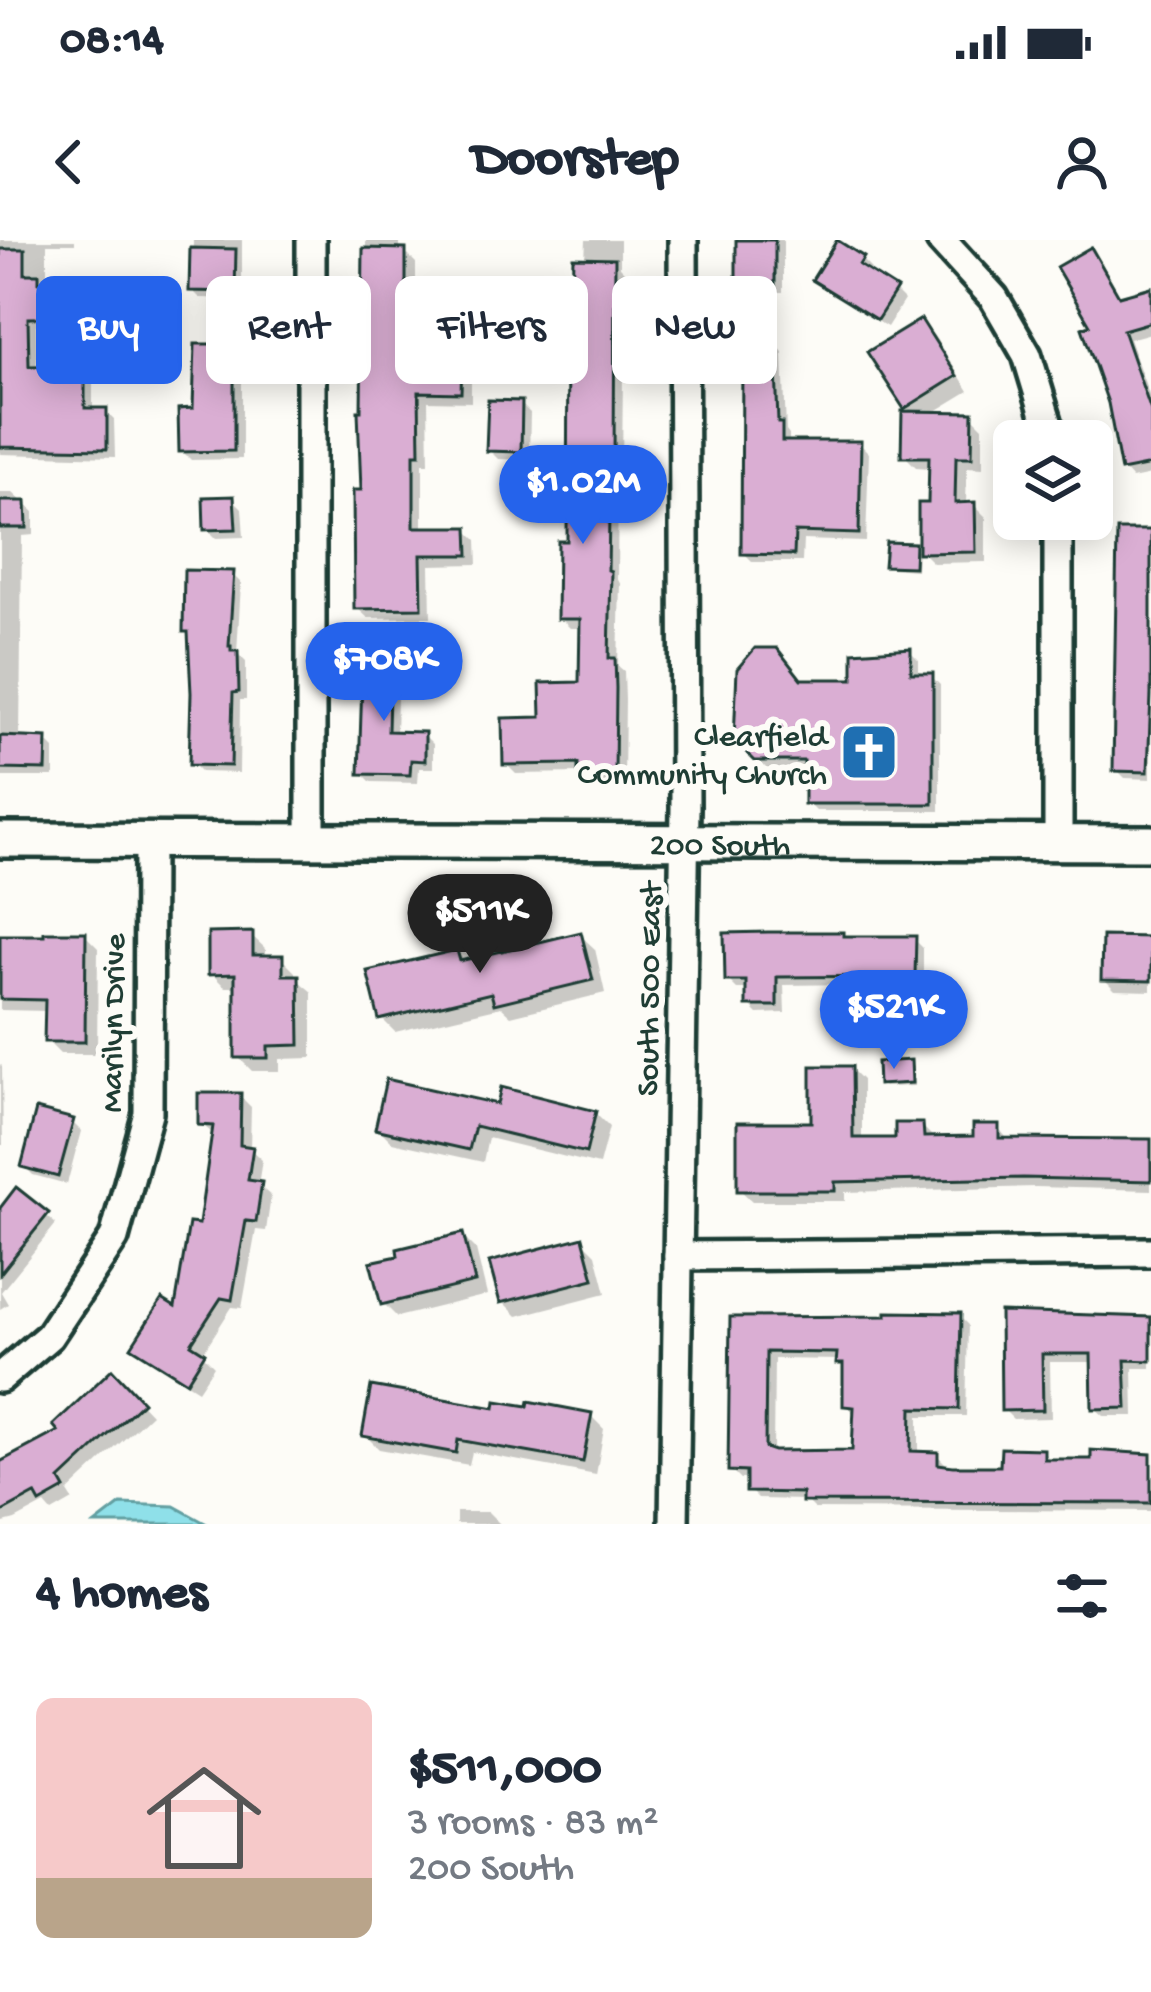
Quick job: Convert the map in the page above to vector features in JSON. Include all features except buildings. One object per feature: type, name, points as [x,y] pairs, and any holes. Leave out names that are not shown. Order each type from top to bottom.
[{"type":"street","points":[[311,240],[311,841]]},
{"type":"street","name":"South 500 East","points":[[674,1524],[684,842],[683,240]]},
{"type":"street","points":[[941,240],[994,298],[1028,355],[1047,420]]},
{"type":"street","points":[[1058,540],[1058,843]]},
{"type":"street","name":"200 South","points":[[0,840],[1151,843]]},
{"type":"street","name":"Marilyn Drive","points":[[0,1378],[49,1336],[114,1238],[148,1113],[149,840]]},
{"type":"street","points":[[678,1256],[1151,1252]]},
{"type":"water","points":[[121,1504],[174,1506],[207,1524],[95,1524]]},
{"type":"place","name":"Clearfield Community Church","points":[[869,752]]}]
